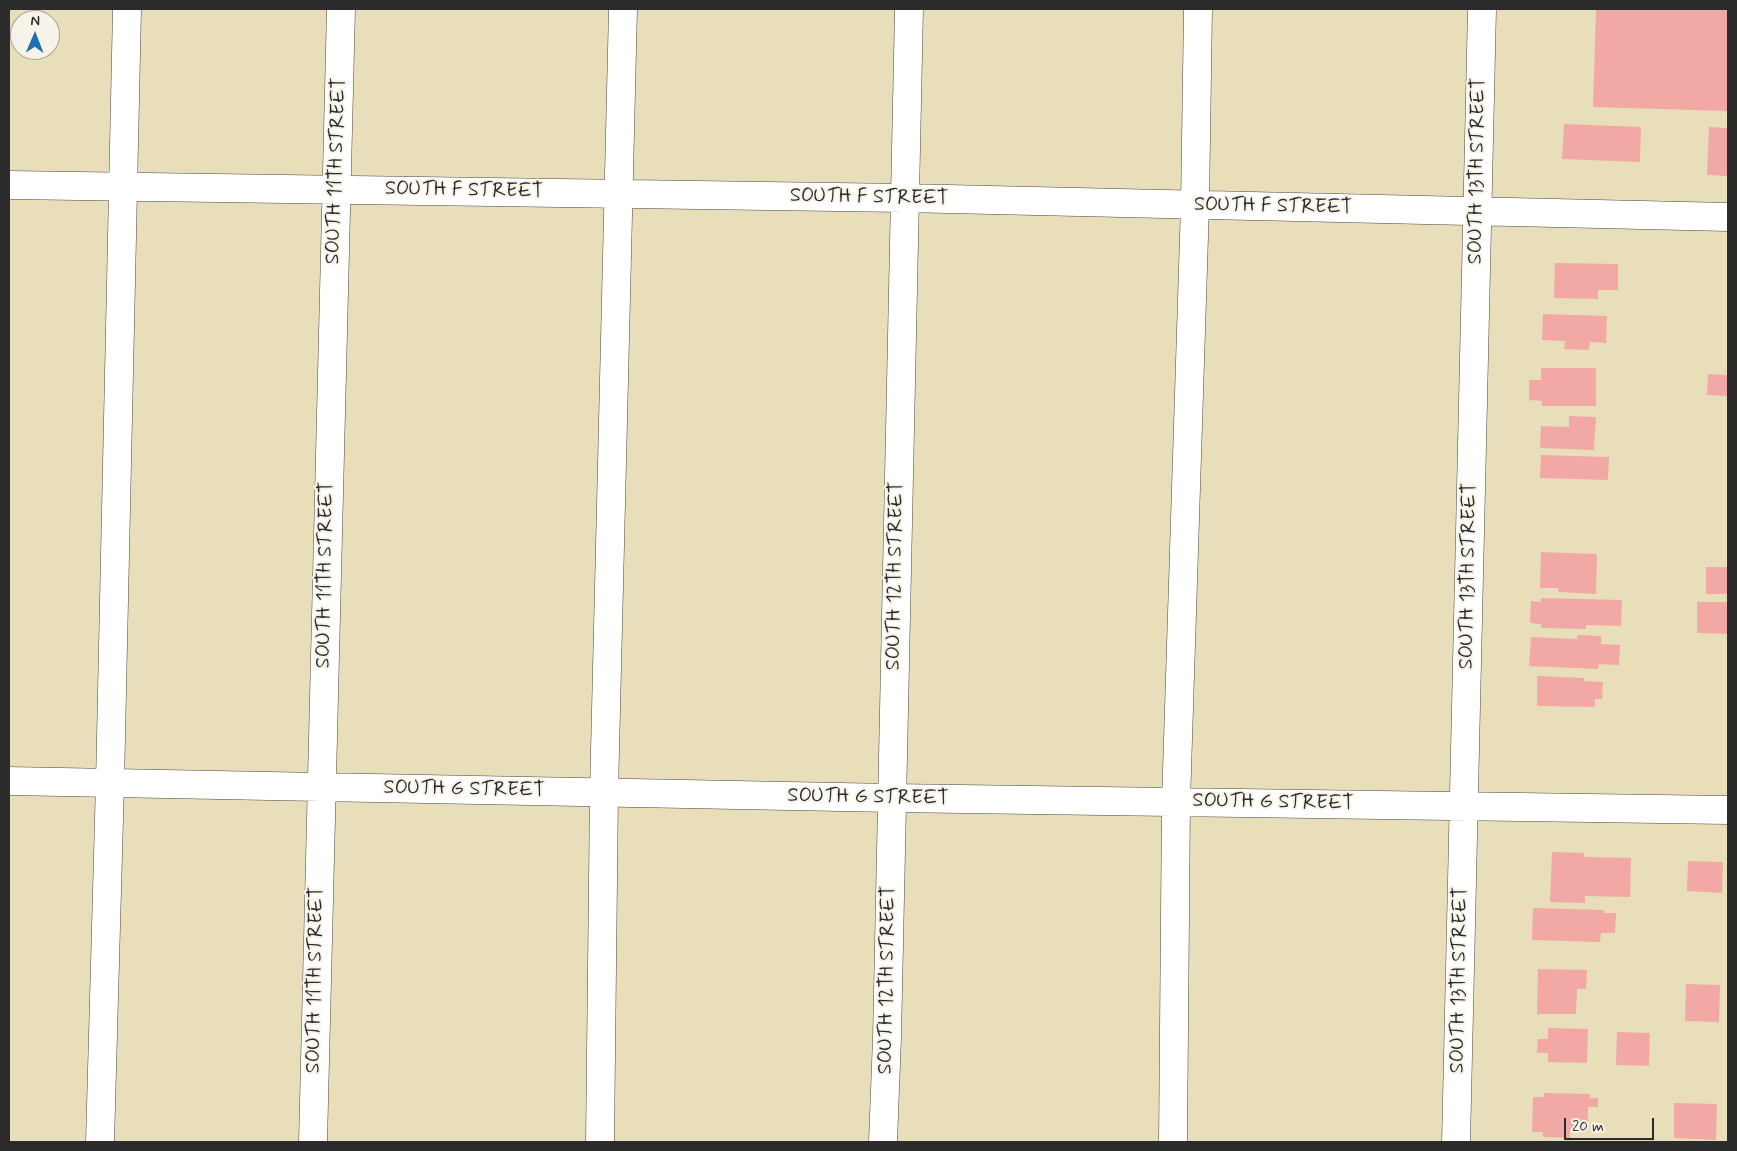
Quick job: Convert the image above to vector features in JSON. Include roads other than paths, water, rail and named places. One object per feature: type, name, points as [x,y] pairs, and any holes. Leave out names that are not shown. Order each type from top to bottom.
[{"type":"street","points":[[100,1142],[127,9]]},
{"type":"street","name":"SOUTH 11TH STREET","points":[[313,1142],[341,9]]},
{"type":"street","points":[[600,1142],[604,793],[623,9]]},
{"type":"street","name":"SOUTH 12TH STREET","points":[[884,1142],[909,9]]},
{"type":"street","points":[[1173,1142],[1176,802],[1195,205],[1198,9]]},
{"type":"street","name":"SOUTH 13TH STREET","points":[[1456,1142],[1482,9]]},
{"type":"street","name":"SOUTH F STREET","points":[[9,185],[904,198],[1728,217]]},
{"type":"street","name":"SOUTH G STREET","points":[[9,781],[892,798],[1728,810]]}]
